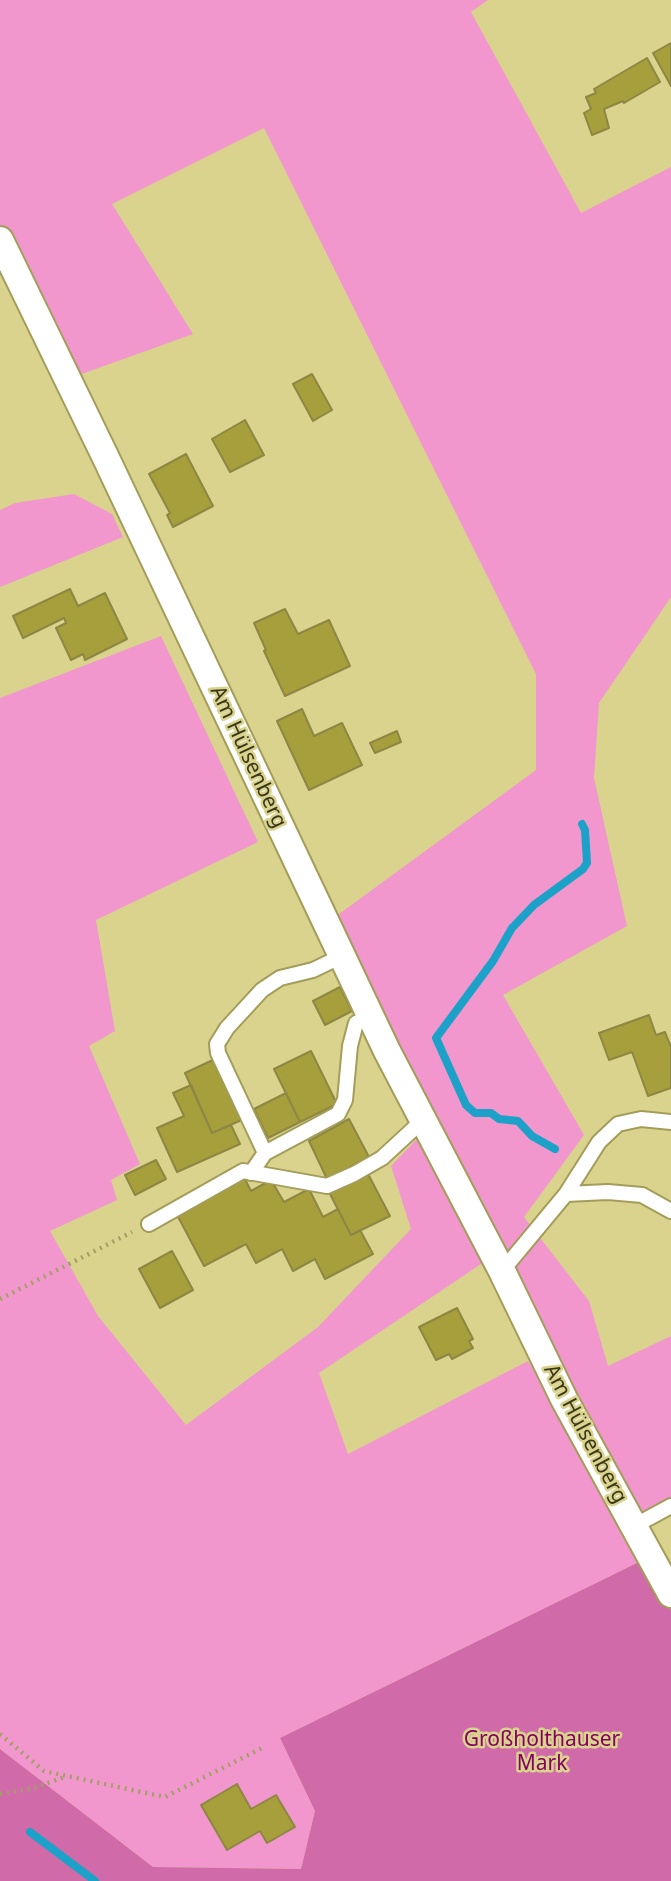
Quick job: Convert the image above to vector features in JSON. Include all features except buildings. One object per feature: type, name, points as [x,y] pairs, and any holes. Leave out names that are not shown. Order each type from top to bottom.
[{"type":"street","name":"Am Hülsenberg","points":[[0,240],[422,1121],[502,1271],[564,1399],[671,1594]]},
{"type":"lane","points":[[265,1153],[218,1053],[217,1044],[227,1028],[262,990],[280,978],[313,970],[342,956]]},
{"type":"lane","points":[[251,1172],[265,1153],[338,1114],[345,1100],[350,1046],[356,1024],[370,1016]]},
{"type":"lane","points":[[502,1271],[566,1194],[599,1142],[618,1124],[641,1119],[671,1122]]},
{"type":"lane","points":[[149,1224],[243,1171],[327,1186],[382,1158],[422,1121]]},
{"type":"lane","points":[[566,1194],[608,1192],[642,1195],[671,1211]]},
{"type":"lane","points":[[634,1526],[671,1506]]},
{"type":"path","points":[[0,1299],[149,1224]]},
{"type":"path","points":[[0,1734],[44,1771],[165,1797],[264,1746]]},
{"type":"path","points":[[0,1794],[34,1788],[68,1776]]},
{"type":"shaded area","points":[[0,0],[488,0],[471,12],[581,213],[671,167],[671,597],[599,703],[594,778],[627,926],[503,995],[584,1135],[524,1217],[589,1301],[608,1366],[671,1336],[671,1500],[642,1515],[570,1385],[481,1264],[319,1373],[348,1454],[528,1361],[645,1559],[280,1738],[315,1811],[301,1869],[153,1867],[0,1749],[0,698],[161,636],[258,842],[96,920],[115,1031],[89,1046],[140,1164],[111,1180],[117,1200],[50,1231],[98,1316],[186,1425],[318,1327],[411,1229],[391,1166],[434,1121],[335,917],[536,770],[536,674],[264,128],[112,204],[193,334],[79,375],[0,227]]},
{"type":"shaded area","points":[[74,494],[112,514],[123,537],[0,587],[0,510],[15,503]]},
{"type":"green space","name":"Großholthauser Mark","points":[[645,1559],[671,1610],[671,1881],[0,1881],[0,1749],[153,1867],[301,1869],[315,1811],[280,1738]]},
{"type":"waterway","points":[[555,1149],[532,1136],[518,1121],[499,1119],[491,1113],[475,1113],[466,1105],[436,1038],[493,961],[512,928],[534,905],[583,869],[587,863],[585,830],[582,824]]},
{"type":"waterway","points":[[30,1832],[95,1881]]}]
